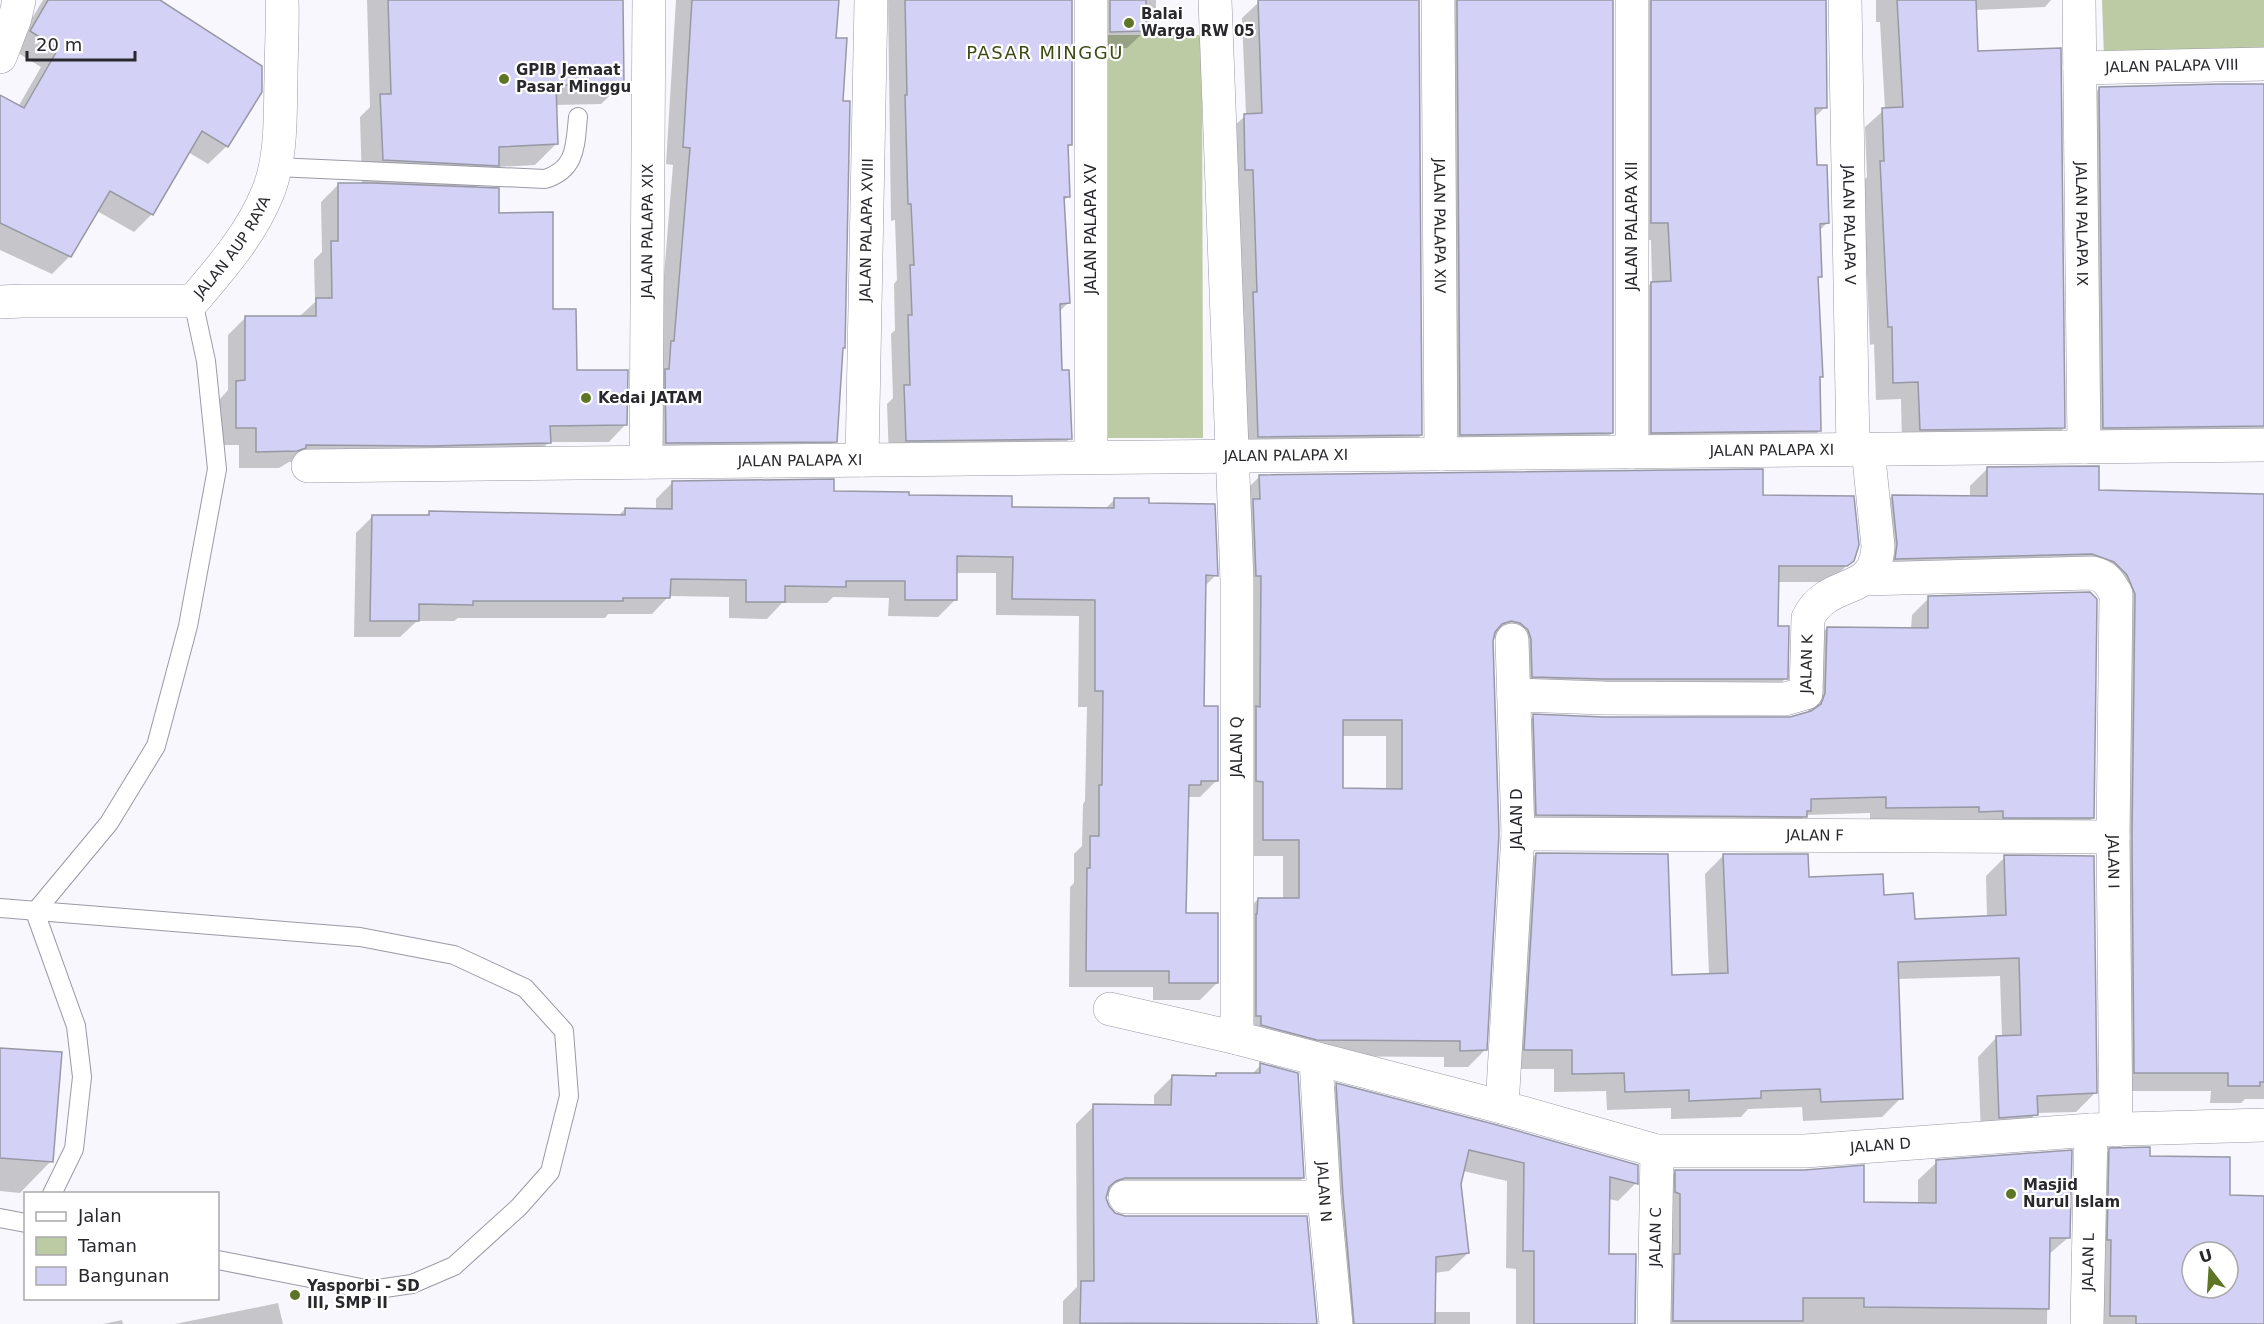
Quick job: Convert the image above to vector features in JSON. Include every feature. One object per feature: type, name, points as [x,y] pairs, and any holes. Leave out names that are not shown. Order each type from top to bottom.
[{"type":"street","points":[[0,57],[15,18],[19,0]]},
{"type":"street","name":"JALAN PALAPA XIX","points":[[646,462],[649,0]]},
{"type":"street","name":"JALAN PALAPA XVIII","points":[[862,460],[871,0]]},
{"type":"street","name":"JALAN PALAPA XV","points":[[1090,0],[1091,458]]},
{"type":"street","points":[[1215,0],[1233,456]]},
{"type":"street","name":"JALAN PALAPA XIV","points":[[1438,0],[1441,454]]},
{"type":"street","name":"JALAN PALAPA XII","points":[[1632,0],[1632,452]]},
{"type":"street","name":"JALAN PALAPA V","points":[[1845,0],[1860,449]]},
{"type":"street","name":"JALAN PALAPA IX","points":[[2079,0],[2084,447]]},
{"type":"street","name":"JALAN AUP RAYA","points":[[0,303],[192,301],[234,252],[247,233],[269,191],[276,167],[281,106],[280,1]]},
{"type":"street","name":"JALAN PALAPA VIII","points":[[2080,68],[2264,64]]},
{"type":"street","name":"JALAN PALAPA XI","points":[[308,466],[2264,445]]},
{"type":"street","points":[[1860,449],[1878,546],[1877,561],[1865,579]]},
{"type":"street","name":"JALAN Q","points":[[1233,456],[1237,581],[1237,1038]]},
{"type":"street","name":"JALAN I","points":[[1865,579],[2092,573],[2103,575],[2116,594],[2113,837],[2103,1130]]},
{"type":"street","name":"JALAN K","points":[[1514,695],[1785,699],[1806,693],[1808,618],[1813,608],[1836,591],[1865,579]]},
{"type":"street","name":"JALAN D","points":[[1502,1107],[1518,834],[1512,640]]},
{"type":"street","name":"JALAN F","points":[[1518,834],[2113,837]]},
{"type":"street","name":"JALAN D","points":[[1110,1009],[1237,1038],[1502,1107],[1658,1151],[1805,1152],[2103,1130],[2264,1125]]},
{"type":"street","name":"JALAN N","points":[[1316,1060],[1324,1197],[1336,1324]]},
{"type":"street","name":"JALAN L","points":[[2087,1324],[2103,1130]]},
{"type":"street","name":"JALAN C","points":[[1654,1324],[1658,1151]]},
{"type":"street","points":[[1125,1197],[1324,1197]]},
{"type":"lane","points":[[276,167],[545,179],[562,171],[572,157],[578,117]]},
{"type":"lane","points":[[35,912],[109,823],[156,746],[188,627],[217,469],[206,361],[192,301]]},
{"type":"lane","points":[[0,908],[360,937],[454,955],[525,988],[564,1031],[569,1096],[550,1172],[519,1207],[454,1266],[412,1284],[371,1290],[219,1260]]},
{"type":"lane","points":[[35,912],[76,1026],[82,1077],[74,1149],[53,1192]]},
{"type":"lane","points":[[0,1218],[24,1223]]},
{"type":"green space","points":[[2102,0],[2264,0],[2264,51],[2104,57]]},
{"type":"green space","points":[[1104,35],[1202,35],[1203,438],[1105,438]]},
{"type":"building","points":[[48,0],[160,0],[262,66],[262,92],[228,147],[202,131],[153,215],[110,191],[71,257],[0,223],[0,95],[24,108],[58,49],[30,31]]},
{"type":"building","name":"GPIB Jemaat Pasar Minggu","points":[[388,0],[623,0],[624,84],[556,85],[558,144],[499,147],[499,166],[383,160],[380,94],[391,94]]},
{"type":"building","points":[[692,0],[839,0],[836,38],[847,38],[843,101],[850,101],[845,348],[843,348],[837,442],[666,443],[665,369],[669,369],[671,341],[674,341],[690,148],[683,147]]},
{"type":"building","points":[[905,0],[1072,0],[1072,145],[1068,145],[1070,197],[1064,197],[1070,303],[1060,304],[1062,370],[1069,370],[1072,439],[906,441],[904,385],[910,385],[908,315],[912,315],[910,265],[914,265],[911,204],[908,204]]},
{"type":"building","name":"Balai Warga RW 05","points":[[1110,0],[1146,0],[1146,31],[1110,32]]},
{"type":"building","points":[[1258,0],[1419,0],[1422,435],[1258,437],[1253,292],[1257,292],[1253,170],[1245,170],[1244,114],[1262,113]]},
{"type":"building","points":[[1457,0],[1613,0],[1613,433],[1460,435]]},
{"type":"building","points":[[1651,0],[1826,0],[1827,108],[1815,108],[1817,165],[1827,165],[1829,223],[1820,224],[1822,277],[1818,277],[1823,377],[1820,377],[1821,431],[1651,433],[1651,282],[1671,281],[1668,223],[1651,223]]},
{"type":"building","points":[[1897,0],[1976,0],[1978,51],[2061,48],[2065,428],[1920,430],[1918,382],[1893,383],[1892,327],[1888,327],[1880,161],[1884,161],[1882,108],[1903,107]]},
{"type":"building","points":[[2264,84],[2264,426],[2103,428],[2099,87]]},
{"type":"building","points":[[338,183],[499,188],[499,213],[553,212],[553,309],[576,309],[577,370],[628,370],[627,425],[550,426],[551,443],[432,446],[306,445],[306,448],[297,451],[256,452],[256,428],[236,428],[236,381],[245,380],[245,316],[316,316],[316,298],[332,298],[331,241],[338,241]]},
{"type":"building","points":[[2099,466],[2099,490],[2264,494],[2264,1082],[2260,1082],[2260,1086],[2228,1086],[2228,1073],[2134,1073],[2132,837],[2135,594],[2127,575],[2114,562],[2092,554],[1895,559],[1897,544],[1892,495],[1987,496],[1987,467]]},
{"type":"building","points":[[1763,469],[1763,495],[1854,496],[1859,545],[1854,561],[1847,566],[1779,566],[1778,626],[1789,626],[1788,679],[1532,677],[1531,639],[1528,630],[1520,623],[1511,621],[1502,624],[1495,632],[1493,641],[1499,834],[1487,1050],[1460,1051],[1460,1041],[1317,1040],[1261,1025],[1261,1016],[1256,1016],[1258,898],[1299,898],[1299,840],[1263,840],[1263,782],[1256,781],[1256,706],[1260,707],[1261,576],[1256,576],[1253,499],[1260,499],[1259,475]],"holes":[[[1343,720],[1402,720],[1402,789],[1343,788]]]},
{"type":"building","points":[[834,479],[834,491],[909,492],[909,495],[1012,496],[1012,507],[1114,508],[1114,498],[1149,498],[1149,503],[1215,504],[1218,576],[1206,575],[1204,706],[1218,706],[1218,781],[1201,781],[1201,785],[1189,785],[1186,913],[1218,913],[1218,983],[1169,983],[1169,971],[1086,971],[1087,868],[1090,868],[1090,836],[1099,836],[1099,785],[1102,785],[1103,691],[1095,691],[1095,600],[1012,599],[1013,557],[957,556],[957,600],[905,600],[905,581],[846,581],[846,587],[785,586],[785,602],[746,602],[746,580],[671,579],[670,598],[623,598],[623,601],[473,601],[473,605],[419,604],[419,621],[370,621],[372,515],[429,515],[429,511],[625,515],[625,508],[672,509],[672,481]]},
{"type":"building","points":[[2090,592],[2097,599],[2094,818],[2003,818],[2003,811],[1979,812],[1979,807],[1886,808],[1886,797],[1811,799],[1811,811],[1807,811],[1807,817],[1536,815],[1533,714],[1603,717],[1790,717],[1811,711],[1821,704],[1825,693],[1827,627],[1928,628],[1928,596]]},
{"type":"building","points":[[1536,853],[1668,854],[1672,975],[1728,973],[1723,854],[1808,854],[1809,877],[1883,874],[1884,895],[1913,893],[1915,919],[2006,915],[2004,855],[2094,856],[2097,1093],[2037,1096],[2038,1115],[1999,1118],[1996,1036],[2021,1035],[2019,958],[1898,962],[1903,1099],[1821,1102],[1820,1089],[1761,1091],[1761,1098],[1689,1101],[1689,1090],[1625,1092],[1624,1073],[1572,1074],[1572,1050],[1524,1050]]},
{"type":"building","points":[[0,1048],[62,1052],[53,1162],[0,1158]]},
{"type":"building","points":[[1260,1063],[1298,1073],[1304,1178],[1125,1178],[1109,1187],[1106,1198],[1115,1213],[1125,1216],[1307,1216],[1317,1324],[1080,1323],[1081,1281],[1094,1281],[1093,1104],[1171,1105],[1172,1075],[1216,1076],[1216,1073],[1260,1073]]},
{"type":"building","points":[[1336,1083],[1638,1165],[1638,1184],[1610,1177],[1609,1254],[1636,1254],[1635,1324],[1534,1324],[1534,1251],[1523,1251],[1524,1163],[1469,1150],[1461,1184],[1469,1253],[1436,1257],[1435,1324],[1354,1324]]},
{"type":"building","points":[[2150,1147],[2150,1156],[2230,1157],[2230,1195],[2264,1196],[2264,1324],[2136,1324],[2136,1316],[2110,1316],[2111,1240],[2107,1240],[2109,1148]]},
{"type":"building","points":[[2072,1150],[2070,1238],[2050,1238],[2049,1309],[1864,1307],[1864,1298],[1803,1298],[1803,1321],[1673,1321],[1674,1254],[1680,1254],[1680,1194],[1675,1192],[1675,1170],[1805,1170],[1864,1165],[1864,1202],[1936,1203],[1936,1160]]},
{"type":"place","name":"Balai Warga RW 05","points":[[1129,23]]},
{"type":"place","name":"GPIB Jemaat Pasar Minggu","points":[[504,79]]},
{"type":"place","name":"Kedai JATAM","points":[[586,398]]},
{"type":"place","name":"Masjid Nurul Islam","points":[[2011,1194]]},
{"type":"place","name":"Yasporbi - SD III, SMP II","points":[[295,1295]]},
{"type":"district","name":"PASAR MINGGU","points":[[1045,53]]}]
